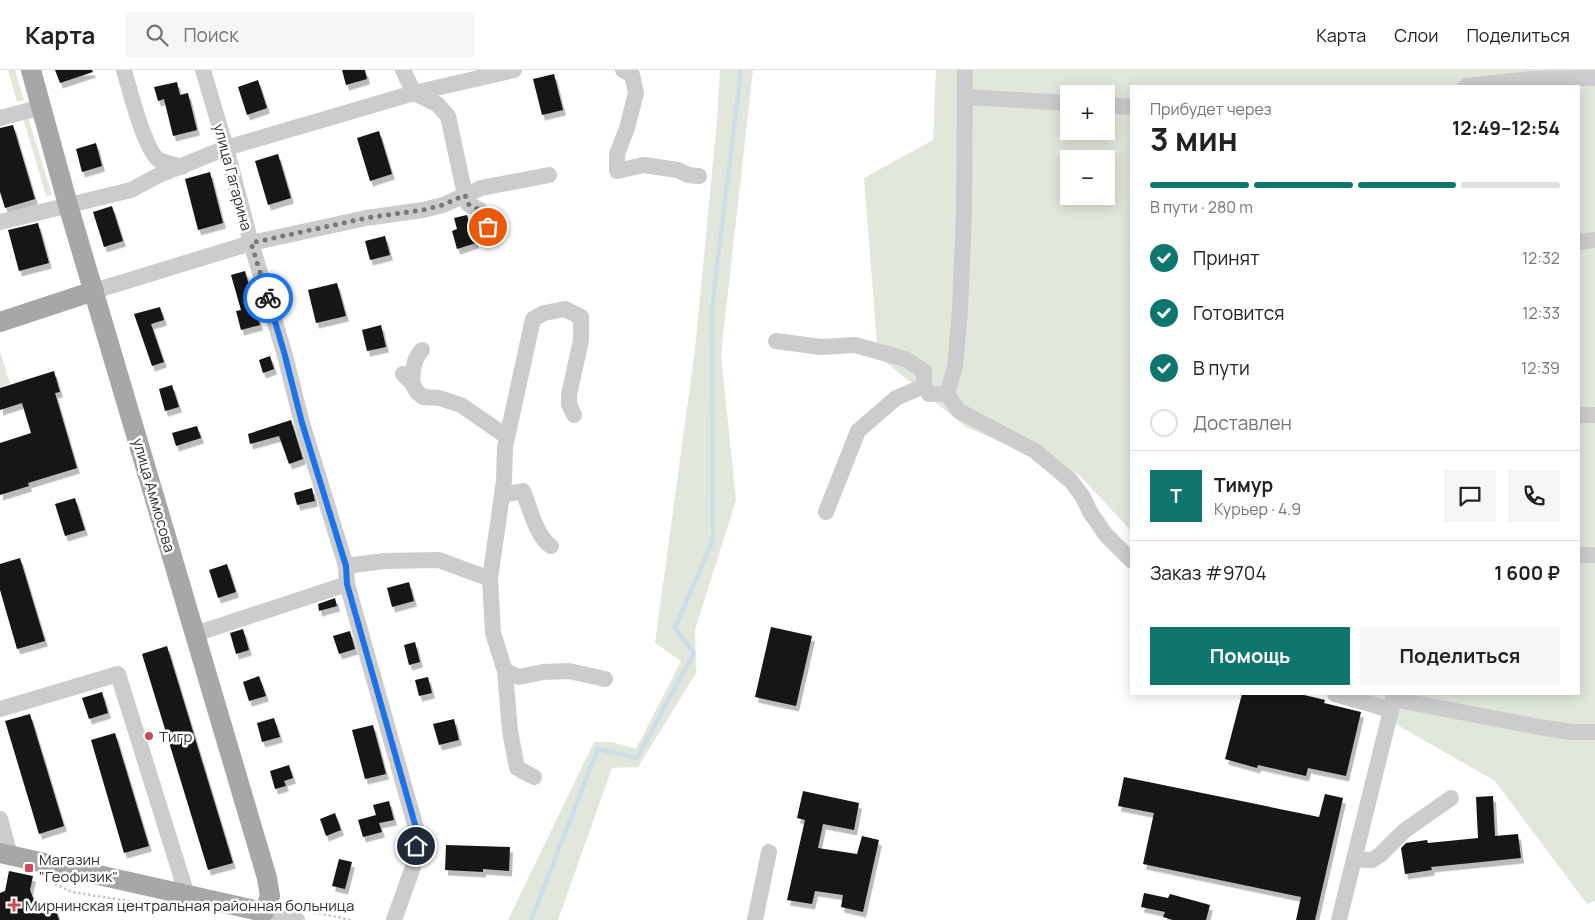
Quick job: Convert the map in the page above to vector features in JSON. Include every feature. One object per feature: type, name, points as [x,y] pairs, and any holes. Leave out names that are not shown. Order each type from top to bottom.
[{"type":"main road","name":"улица Аммосова","points":[[31,70],[68,205],[267,878],[270,896],[263,916]]},
{"type":"main road","points":[[0,322],[94,291]]},
{"type":"main road","points":[[5,854],[187,895],[263,916]]},
{"type":"street","points":[[124,70],[139,120],[152,152],[159,160],[182,167]]},
{"type":"street","name":"улица Гагарина","points":[[203,70],[251,243],[284,352],[302,423],[346,566],[347,584],[416,828],[413,868],[394,920]]},
{"type":"street","points":[[403,70],[414,93],[437,104],[448,116],[468,204],[480,210],[490,233]]},
{"type":"street","points":[[0,222],[131,190],[158,175],[226,148],[414,93],[514,70]]},
{"type":"street","points":[[623,70],[632,75],[636,93],[627,128],[617,154],[617,171],[644,166],[678,170],[688,176],[699,176]]},
{"type":"street","points":[[947,394],[955,367],[960,310],[964,214],[965,70]]},
{"type":"street","points":[[1476,82],[1595,78]]},
{"type":"street","points":[[965,97],[1060,102]]},
{"type":"street","points":[[1115,105],[1130,106]]},
{"type":"street","points":[[0,118],[42,106]]},
{"type":"street","points":[[94,291],[251,243],[366,218],[423,210],[443,205],[481,188],[550,175]]},
{"type":"street","points":[[1580,242],[1595,240]]},
{"type":"street","points":[[534,777],[516,768],[510,731],[505,670],[493,633],[490,579],[504,481],[507,437],[533,318],[544,313],[565,310],[581,317],[581,340],[569,395],[569,404],[574,415]]},
{"type":"street","points":[[776,341],[821,347],[855,345],[905,359],[924,371],[924,386],[929,394],[947,394]]},
{"type":"street","points":[[422,350],[407,379],[417,392],[423,397],[440,398],[461,405],[507,437]]},
{"type":"street","points":[[826,512],[858,431],[896,398],[924,386]]},
{"type":"street","points":[[947,394],[959,411],[1035,451],[1071,480],[1106,534],[1130,559]]},
{"type":"street","points":[[1580,415],[1595,415]]},
{"type":"street","points":[[502,495],[523,491],[539,531],[545,542],[551,546]]},
{"type":"street","points":[[1580,555],[1595,555]]},
{"type":"street","points":[[346,566],[384,561],[439,560],[490,579]]},
{"type":"street","points":[[195,634],[347,584]]},
{"type":"street","points":[[505,670],[519,677],[543,672],[569,671],[605,679]]},
{"type":"street","points":[[0,709],[118,674],[187,895]]},
{"type":"street","points":[[1341,695],[1393,701],[1572,732],[1595,732]]},
{"type":"street","points":[[1339,920],[1393,701]]},
{"type":"street","points":[[1354,858],[1372,860],[1380,855],[1404,831],[1451,798]]},
{"type":"street","points":[[0,819],[5,854]]},
{"type":"street","points":[[755,920],[769,852]]},
{"type":"street","points":[[263,916],[300,915]]},
{"type":"path","points":[[300,915],[351,920]]},
{"type":"shaded area","points":[[8,70],[15,70],[24,100],[17,102]]},
{"type":"shaded area","points":[[720,70],[753,70],[721,354],[736,500],[695,630],[696,673],[638,767],[612,768],[558,920],[508,920],[594,742],[612,742],[636,749],[681,661],[655,643],[695,349],[717,121]]},
{"type":"shaded area","points":[[936,70],[1595,70],[1595,901],[1587,904],[1495,781],[1345,695],[1580,695],[1580,85],[1130,85],[1130,530],[1079,475],[966,427],[878,356],[864,178],[933,140]]},
{"type":"shaded area","points":[[28,117],[52,195],[46,196],[23,118]]},
{"type":"shaded area","points":[[0,351],[10,384],[0,387]]},
{"type":"building","points":[[55,70],[92,70],[93,72],[60,83]]},
{"type":"building","points":[[342,70],[365,70],[367,79],[346,85]]},
{"type":"building","points":[[554,74],[563,110],[542,115],[533,79]]},
{"type":"building","points":[[258,80],[267,108],[247,115],[238,87]]},
{"type":"building","points":[[177,82],[180,95],[188,93],[197,130],[173,136],[164,99],[158,101],[154,87]]},
{"type":"building","points":[[13,125],[35,199],[5,208],[0,192],[0,128]]},
{"type":"building","points":[[379,131],[392,174],[370,181],[357,138]]},
{"type":"building","points":[[96,143],[102,166],[82,172],[76,149]]},
{"type":"building","points":[[278,154],[291,198],[268,205],[255,161]]},
{"type":"building","points":[[210,172],[223,223],[198,230],[185,179]]},
{"type":"building","points":[[112,206],[123,241],[104,247],[93,212]]},
{"type":"building","points":[[467,215],[476,243],[457,249],[452,231],[457,229],[454,218]]},
{"type":"building","points":[[38,223],[49,263],[19,271],[8,230]]},
{"type":"building","points":[[385,236],[390,255],[370,260],[365,241]]},
{"type":"building","points":[[245,271],[260,325],[241,330],[236,311],[241,310],[231,275]]},
{"type":"building","points":[[337,283],[346,316],[316,323],[308,290]]},
{"type":"building","points":[[160,307],[164,320],[151,324],[164,362],[152,366],[134,314]]},
{"type":"building","points":[[381,325],[386,347],[367,351],[362,330]]},
{"type":"building","points":[[270,356],[274,369],[263,373],[259,360]]},
{"type":"building","points":[[54,371],[60,392],[55,393],[77,468],[28,483],[29,486],[0,495],[0,443],[31,433],[22,403],[0,410],[0,388]]},
{"type":"building","points":[[172,385],[179,407],[165,411],[159,389]]},
{"type":"building","points":[[291,420],[303,459],[289,464],[279,436],[250,444],[248,434]]},
{"type":"building","points":[[197,426],[201,438],[176,446],[172,433]]},
{"type":"building","points":[[312,488],[315,501],[297,505],[294,493]]},
{"type":"building","points":[[75,498],[85,530],[65,536],[55,504]]},
{"type":"building","points":[[20,558],[45,641],[17,649],[0,590],[0,564]]},
{"type":"building","points":[[227,564],[236,592],[218,598],[209,570]]},
{"type":"building","points":[[409,582],[414,601],[392,607],[387,588]]},
{"type":"building","points":[[335,598],[337,606],[319,611],[318,604]]},
{"type":"building","points":[[771,627],[812,636],[796,706],[755,697]]},
{"type":"building","points":[[243,629],[249,650],[236,654],[230,633]]},
{"type":"building","points":[[350,631],[355,649],[339,654],[333,636]]},
{"type":"building","points":[[415,642],[420,662],[409,665],[404,645]]},
{"type":"building","points":[[167,646],[233,863],[208,870],[142,654]]},
{"type":"building","points":[[259,676],[266,696],[249,701],[243,682]]},
{"type":"building","points":[[428,677],[432,693],[419,696],[415,680]]},
{"type":"building","points":[[102,692],[108,713],[89,719],[82,698]]},
{"type":"building","points":[[1242,695],[1304,695],[1325,700],[1324,703],[1361,712],[1346,776],[1308,768],[1306,776],[1258,765],[1257,768],[1225,759]]},
{"type":"building","points":[[30,714],[64,826],[39,834],[5,721]]},
{"type":"building","points":[[274,718],[280,737],[262,742],[257,723]]},
{"type":"building","points":[[454,719],[459,740],[439,745],[433,724]]},
{"type":"building","points":[[373,725],[386,774],[365,779],[352,730]]},
{"type":"building","points":[[115,733],[149,846],[124,853],[91,740]]},
{"type":"building","points":[[289,765],[293,778],[284,781],[286,786],[275,789],[270,771]]},
{"type":"building","points":[[1124,777],[1319,817],[1325,794],[1343,798],[1315,920],[1296,920],[1301,897],[1143,864],[1154,813],[1118,806]]},
{"type":"building","points":[[803,791],[859,803],[854,830],[823,824],[818,848],[857,854],[862,836],[879,840],[863,912],[841,907],[843,895],[815,891],[812,904],[787,900],[805,820],[797,818]]},
{"type":"building","points":[[1493,796],[1495,836],[1518,834],[1521,858],[1431,867],[1432,870],[1405,874],[1401,848],[1406,843],[1427,840],[1428,843],[1478,838],[1476,797]]},
{"type":"building","points":[[389,801],[394,820],[379,823],[382,832],[363,837],[358,820],[376,815],[373,805]]},
{"type":"building","points":[[335,813],[341,830],[326,836],[320,819]]},
{"type":"building","points":[[446,845],[510,847],[509,871],[483,869],[483,872],[445,870]]},
{"type":"building","points":[[339,859],[352,862],[345,889],[332,886]]},
{"type":"building","name":"Мирнинская центральная районная больница","points":[[9,871],[33,876],[30,890],[35,903],[55,907],[59,920],[0,920],[0,893],[5,891]]},
{"type":"building","points":[[1144,893],[1168,898],[1170,894],[1210,905],[1206,920],[1173,920],[1163,917],[1165,912],[1141,907]]},
{"type":"waterway","points":[[531,920],[598,749],[637,758],[694,653],[675,628],[713,540],[712,308],[741,70]]},
{"type":"way so far","points":[[268,298],[251,243],[366,218],[423,210],[443,205],[465,195],[468,204],[480,210],[488,227]]},
{"type":"place","name":"Тигр","points":[[149,736]]},
{"type":"place","name":"Магазин \"Геофизик\"","points":[[29,868]]},
{"type":"place","name":"Мирнинская центральная районная больница","points":[[14,905]]},
{"type":"route","points":[[268,298],[302,423],[346,566],[347,584],[416,828],[416,846]]}]
